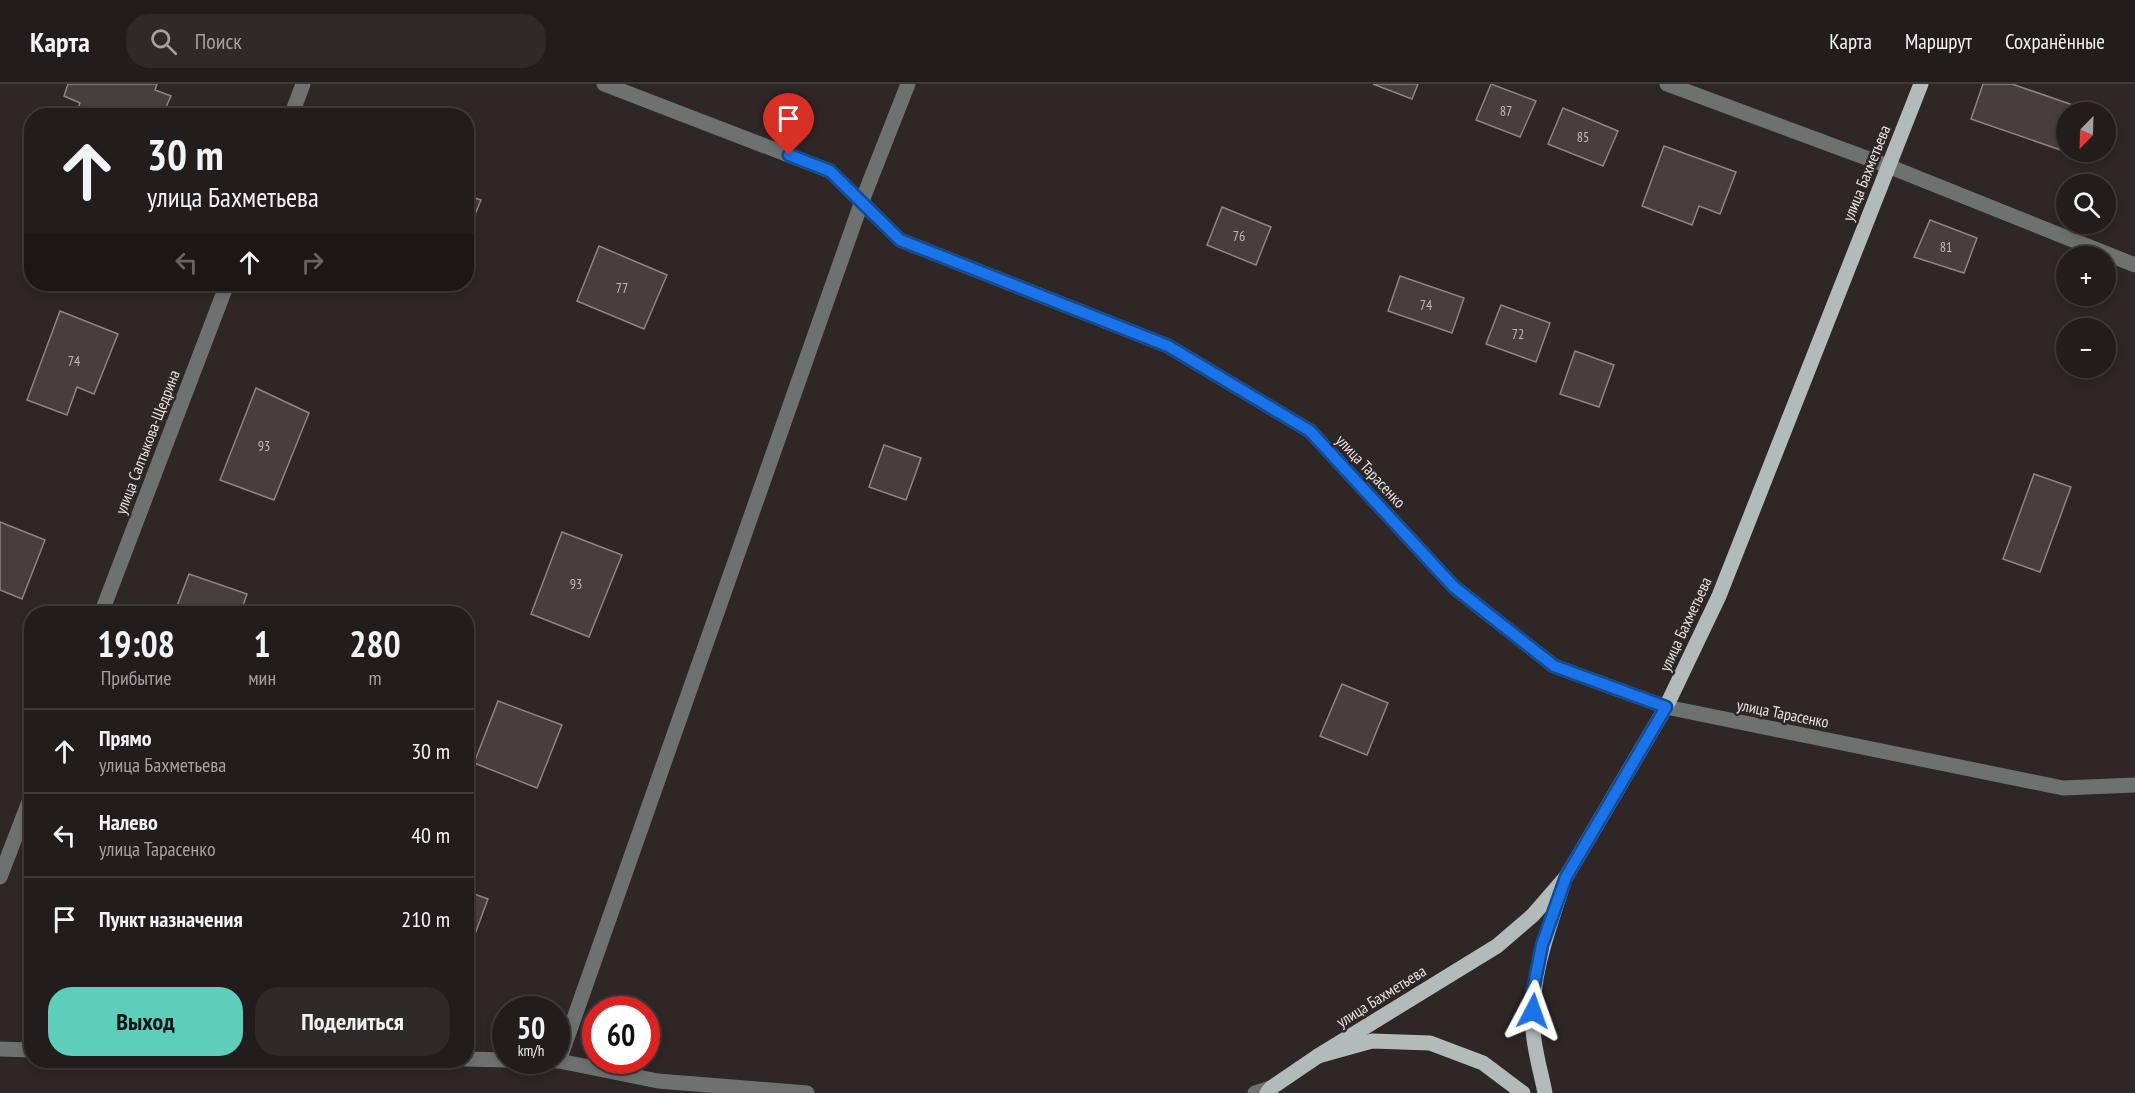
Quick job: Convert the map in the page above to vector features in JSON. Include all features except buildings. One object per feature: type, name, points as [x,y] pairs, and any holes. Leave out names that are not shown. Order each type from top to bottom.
[{"type":"main road","name":"улица Бахметьева","points":[[1269,1091],[1318,1056],[1497,946],[1533,915],[1566,877],[1666,707],[1719,596],[1921,84]]},
{"type":"main road","points":[[1545,1093],[1533,1031],[1533,990],[1542,945],[1566,877]]},
{"type":"main road","points":[[1318,1056],[1372,1041],[1430,1043],[1483,1063],[1523,1093]]},
{"type":"street","points":[[294,108],[303,84]]},
{"type":"street","name":"улица Тарасенко","points":[[604,84],[830,171],[900,240],[1168,346],[1310,431],[1454,587],[1554,666],[1666,707],[2063,788],[2135,785]]},
{"type":"street","points":[[570,1030],[862,201],[908,84]]},
{"type":"street","points":[[1667,84],[1888,166],[2135,266]]},
{"type":"street","name":"улица Салтыкова-Щедрина","points":[[104,606],[224,291]]},
{"type":"street","points":[[0,877],[24,815]]},
{"type":"street","points":[[0,1049],[24,1050]]},
{"type":"street","points":[[474,1059],[492,1060]]},
{"type":"street","points":[[570,1063],[658,1081],[807,1093]]},
{"type":"street","points":[[1255,1093],[1269,1091]]},
{"type":"route","points":[[789,155],[830,171],[900,240],[1168,346],[1310,431],[1454,587],[1554,666],[1666,707],[1566,877],[1542,945],[1533,990],[1533,1011]]}]
